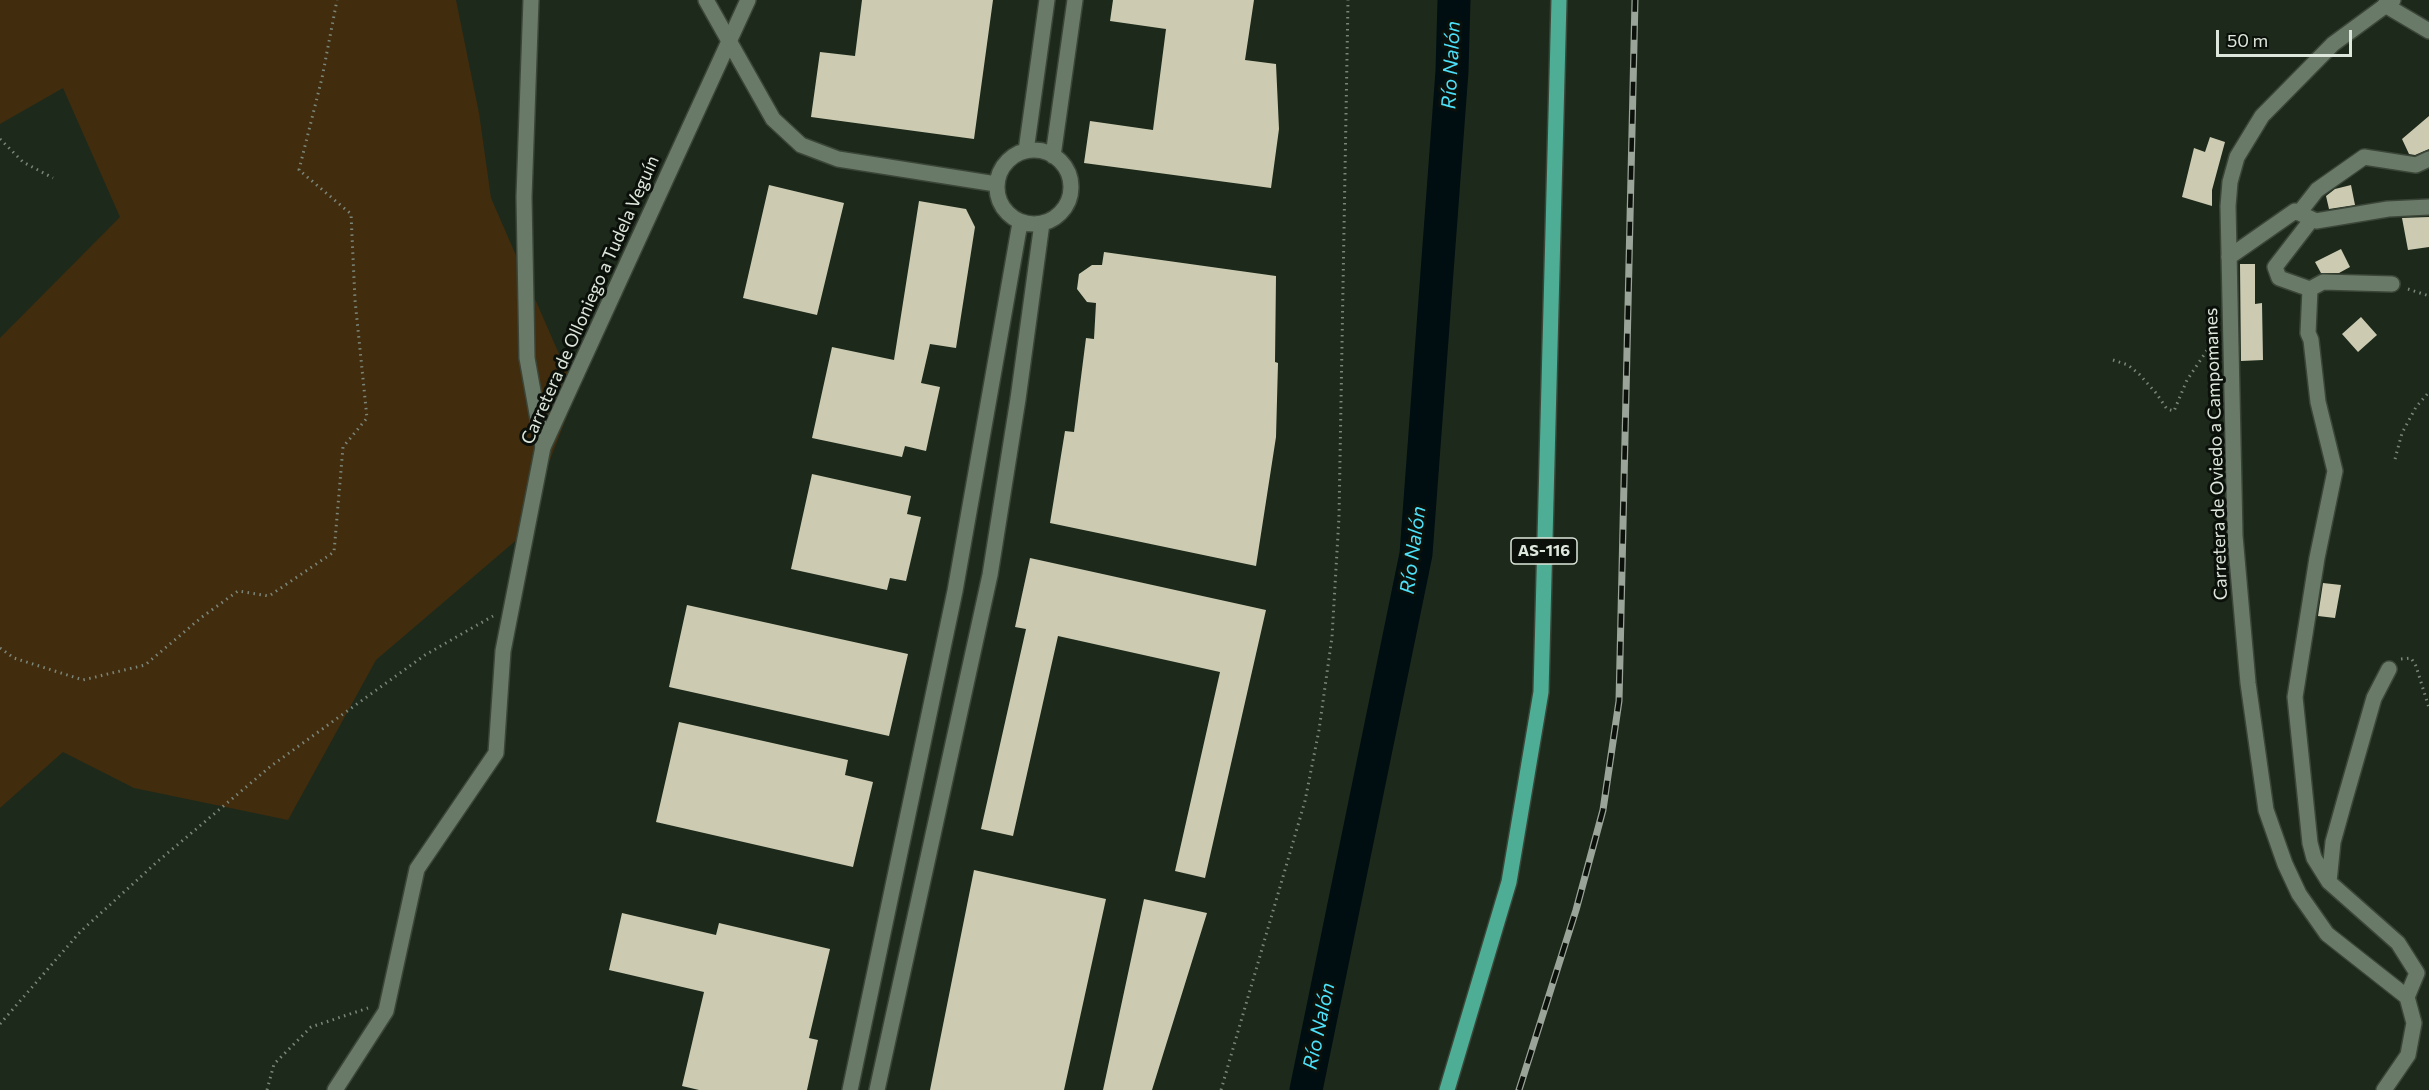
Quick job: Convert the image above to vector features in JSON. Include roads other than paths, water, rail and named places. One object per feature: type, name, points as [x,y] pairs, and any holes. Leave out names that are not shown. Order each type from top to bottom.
[{"type":"main road","name":"AS-116","points":[[1447,1090],[1509,882],[1541,692],[1559,0]]},
{"type":"street","points":[[531,0],[524,197],[527,347],[543,447]]},
{"type":"street","points":[[706,0],[773,119],[801,145],[837,159],[996,184]]},
{"type":"street","name":"Carretera de Olloniego a Tudela Veguín","points":[[335,1090],[386,1011],[417,869],[496,753],[503,651],[543,447],[748,0]]},
{"type":"street","points":[[1026,151],[1047,0]]},
{"type":"street","points":[[1053,156],[1075,0]]},
{"type":"street","points":[[2389,3],[2429,31]]},
{"type":"street","name":"Carretera de Oviedo a Campomanes","points":[[2389,3],[2333,44],[2262,116],[2237,157],[2230,182],[2230,316],[2235,536],[2248,683],[2266,810],[2284,864],[2299,894],[2327,934],[2407,997]]},
{"type":"street","points":[[1026,151],[1047,152],[1053,156],[1066,169],[1071,189],[1069,201],[1058,216],[1046,223],[1020,223],[1009,216],[1001,206],[996,184],[1000,171],[1008,160],[1026,151]]},
{"type":"street","points":[[2392,284],[2323,282],[2310,289],[2278,278],[2275,267],[2305,216],[2317,190],[2364,157],[2416,165],[2429,159]]},
{"type":"street","points":[[2229,257],[2295,211],[2316,221],[2388,209],[2429,207]]},
{"type":"street","points":[[850,1090],[955,591],[1020,223]]},
{"type":"street","points":[[877,1090],[990,575],[1018,399],[1042,223]]},
{"type":"street","points":[[2310,289],[2308,333],[2311,340],[2318,402],[2335,471],[2317,558],[2295,697],[2310,843],[2320,870],[2329,882],[2398,943],[2417,973],[2407,997],[2414,1023],[2408,1055],[2384,1090]]},
{"type":"street","points":[[2329,882],[2333,842],[2344,799],[2374,698],[2389,669]]},
{"type":"waterway","name":"Río Nalón","points":[[1306,1090],[1416,554],[1452,71],[1454,0]]},
{"type":"railway","points":[[1519,1090],[1576,910],[1603,810],[1619,701],[1635,0]]}]
